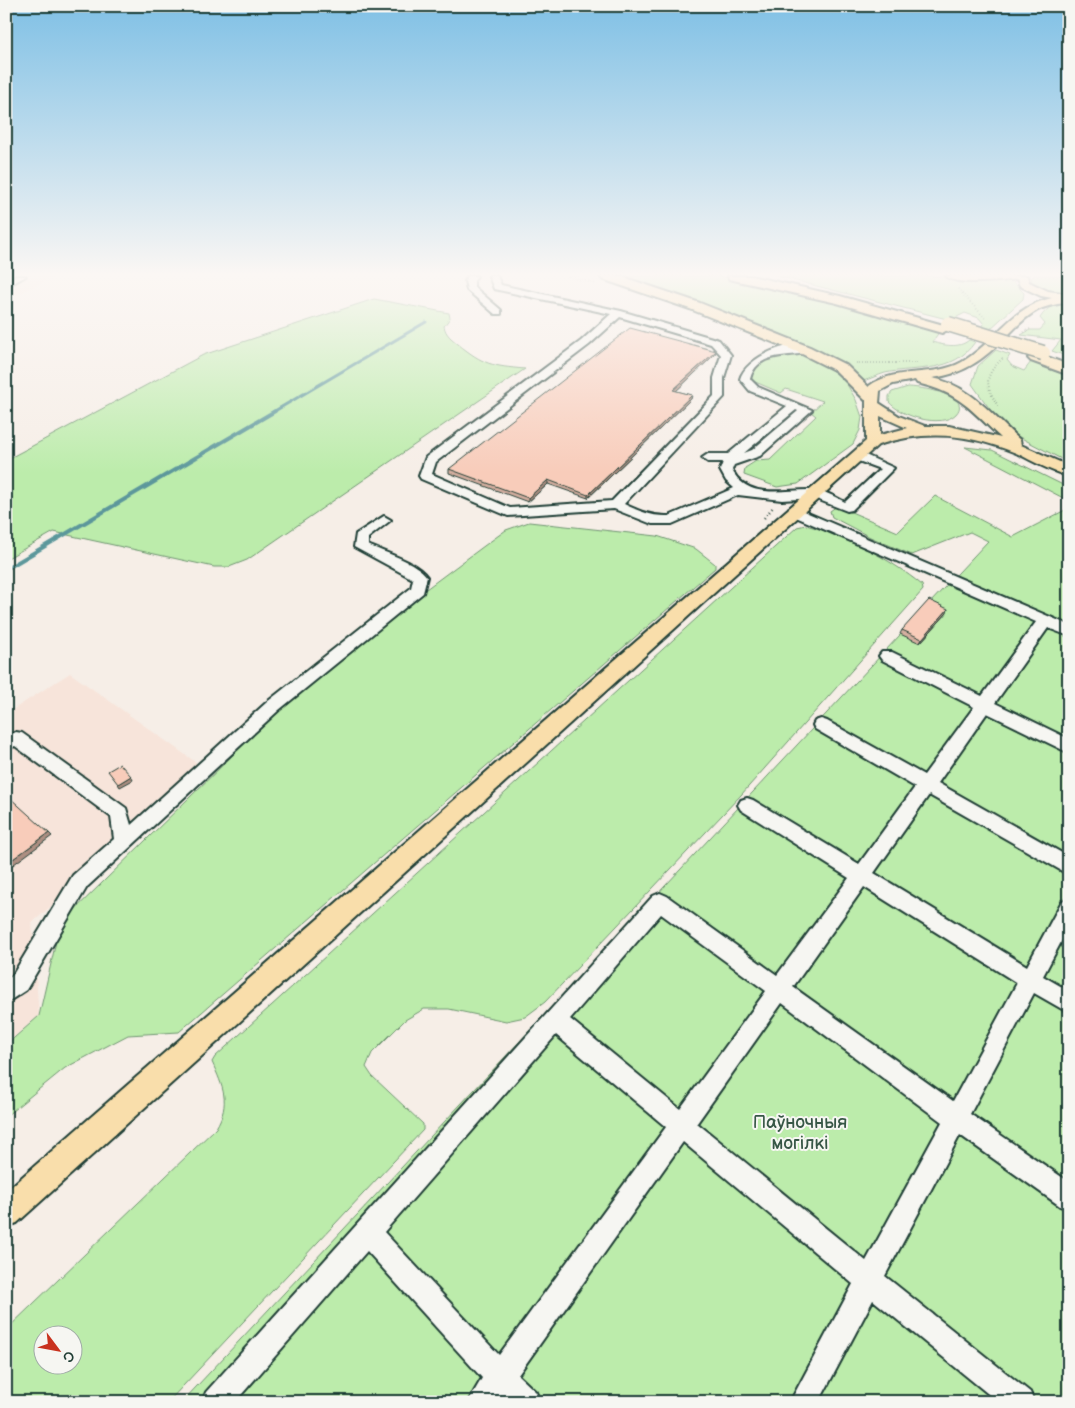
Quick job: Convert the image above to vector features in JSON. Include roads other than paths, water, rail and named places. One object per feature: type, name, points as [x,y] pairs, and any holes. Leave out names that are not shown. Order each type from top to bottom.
[{"type":"highway","points":[[784,342],[841,368],[872,400]]},
{"type":"highway","points":[[995,342],[1040,356],[1069,362]]},
{"type":"highway","points":[[1040,356],[1069,370]]},
{"type":"main road","points":[[873,442],[872,400],[874,390],[880,384],[892,380],[935,376],[972,362],[995,342]]},
{"type":"main road","points":[[945,429],[959,427],[972,420],[976,413],[966,375],[972,362]]},
{"type":"main road","points":[[910,378],[941,383],[972,401],[984,416],[1024,451]]},
{"type":"main road","points":[[872,400],[884,414],[898,421],[926,428],[945,429],[981,436],[1024,451],[1069,472]]},
{"type":"main road","points":[[6,1212],[873,442],[892,434],[926,428]]},
{"type":"street","points":[[587,342],[430,460],[425,476],[508,512],[616,505],[632,514],[657,520],[672,520],[725,495],[738,491],[778,496],[814,494],[847,507],[888,468],[857,456]]},
{"type":"street","points":[[708,458],[731,460],[756,453],[806,410],[754,389],[747,384],[747,371],[765,356],[777,351],[805,350]]},
{"type":"street","points":[[731,460],[726,470],[732,482],[753,492]]},
{"type":"street","points":[[794,511],[1069,631]]},
{"type":"street","points":[[6,994],[19,983],[80,880],[273,706],[418,590],[420,577],[405,567],[362,547],[361,537],[384,520]]},
{"type":"street","points":[[482,1402],[1045,621]]},
{"type":"street","points":[[888,656],[984,706],[1069,747]]},
{"type":"street","points":[[821,725],[1069,868]]},
{"type":"street","points":[[6,744],[16,738],[120,813],[124,842]]},
{"type":"street","points":[[747,805],[1069,1003]]},
{"type":"street","points":[[216,1402],[660,902],[778,990],[1069,1197]]},
{"type":"street","points":[[804,1402],[1069,907]]},
{"type":"street","points":[[554,1020],[1020,1402]]},
{"type":"street","points":[[366,1231],[500,1377],[526,1402]]},
{"type":"lane","points":[[616,505],[719,397],[719,378],[726,355],[714,342]]},
{"type":"waterway","points":[[273,412],[392,342]]},
{"type":"waterway","points":[[6,569],[275,411]]},
{"type":"park label","name":"Паўночныя могілкі","points":[[800,1132]]}]
